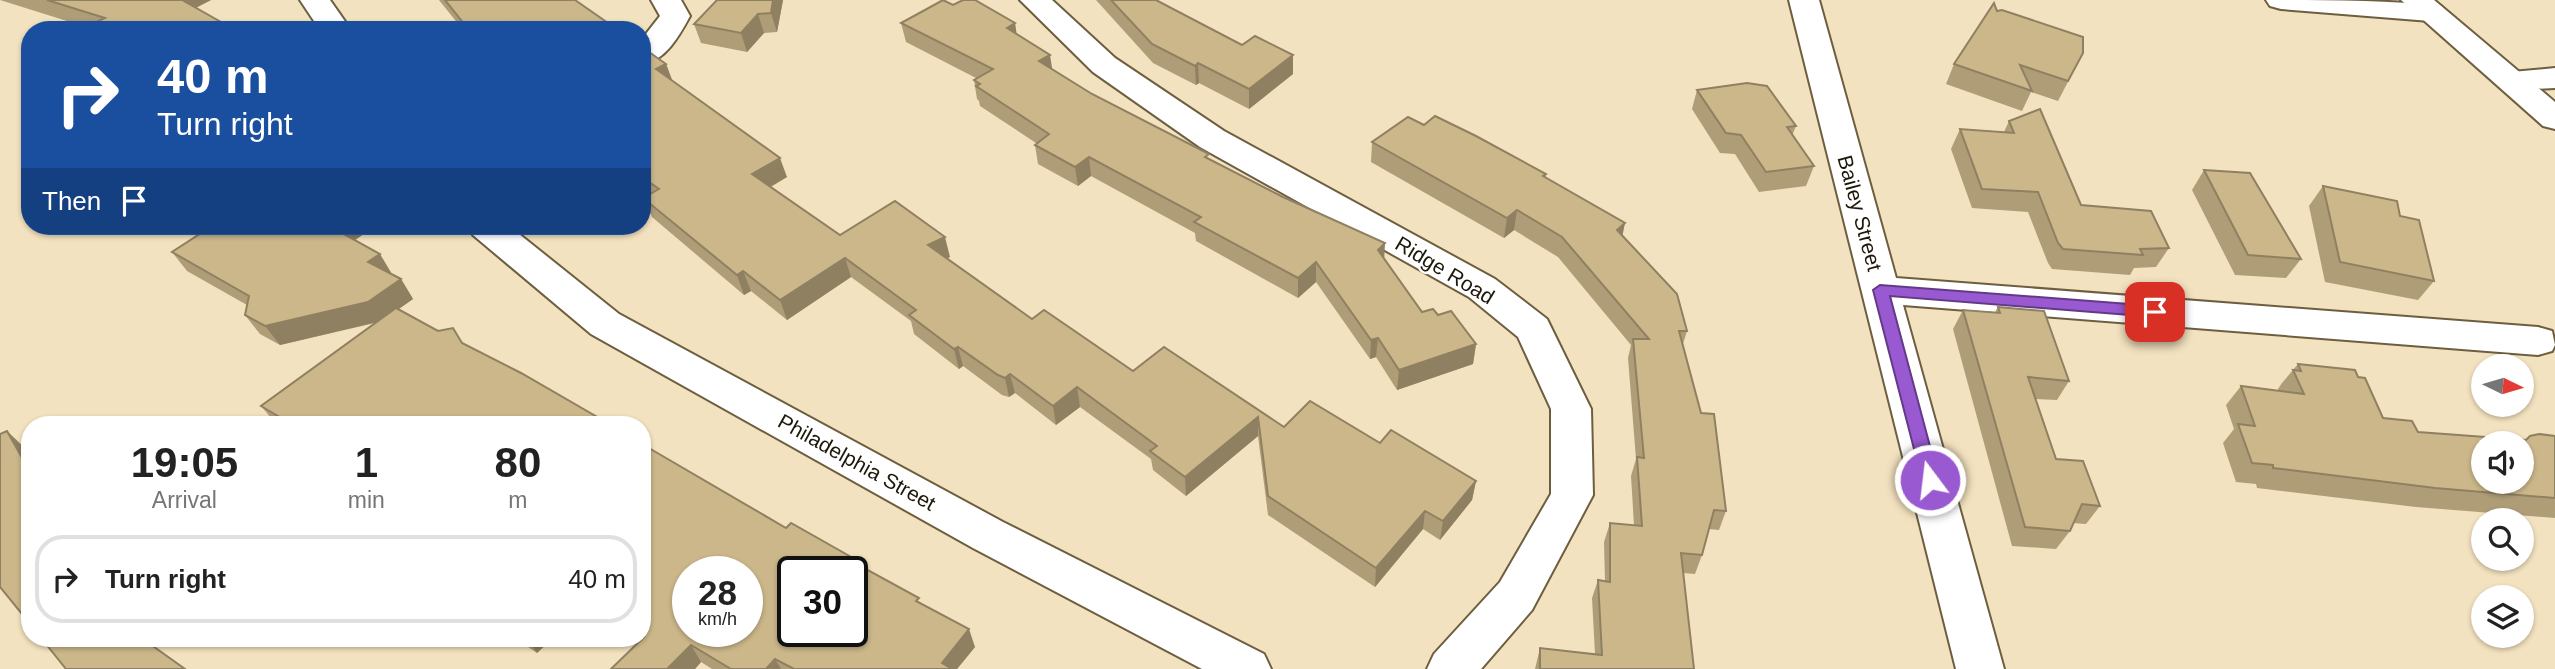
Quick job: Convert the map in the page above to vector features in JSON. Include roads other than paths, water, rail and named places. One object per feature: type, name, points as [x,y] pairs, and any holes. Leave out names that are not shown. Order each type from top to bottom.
[{"type":"street","points":[[315,0],[330,21]]},
{"type":"street","points":[[651,47],[664,35],[675,16],[666,0]]},
{"type":"street","name":"Ridge Road","points":[[1035,0],[1104,65],[1212,139],[1482,289],[1533,329],[1571,409],[1572,495],[1516,596],[1451,669]]},
{"type":"street","name":"Bailey Street","points":[[1804,0],[1980,669]]},
{"type":"street","points":[[2281,0],[2423,6],[2512,79],[2555,119]]},
{"type":"street","points":[[2512,79],[2555,78]]},
{"type":"street","name":"Philadelphia Street","points":[[497,235],[605,324],[988,535],[1247,669]]},
{"type":"street","points":[[1880,290],[2538,341]]}]
